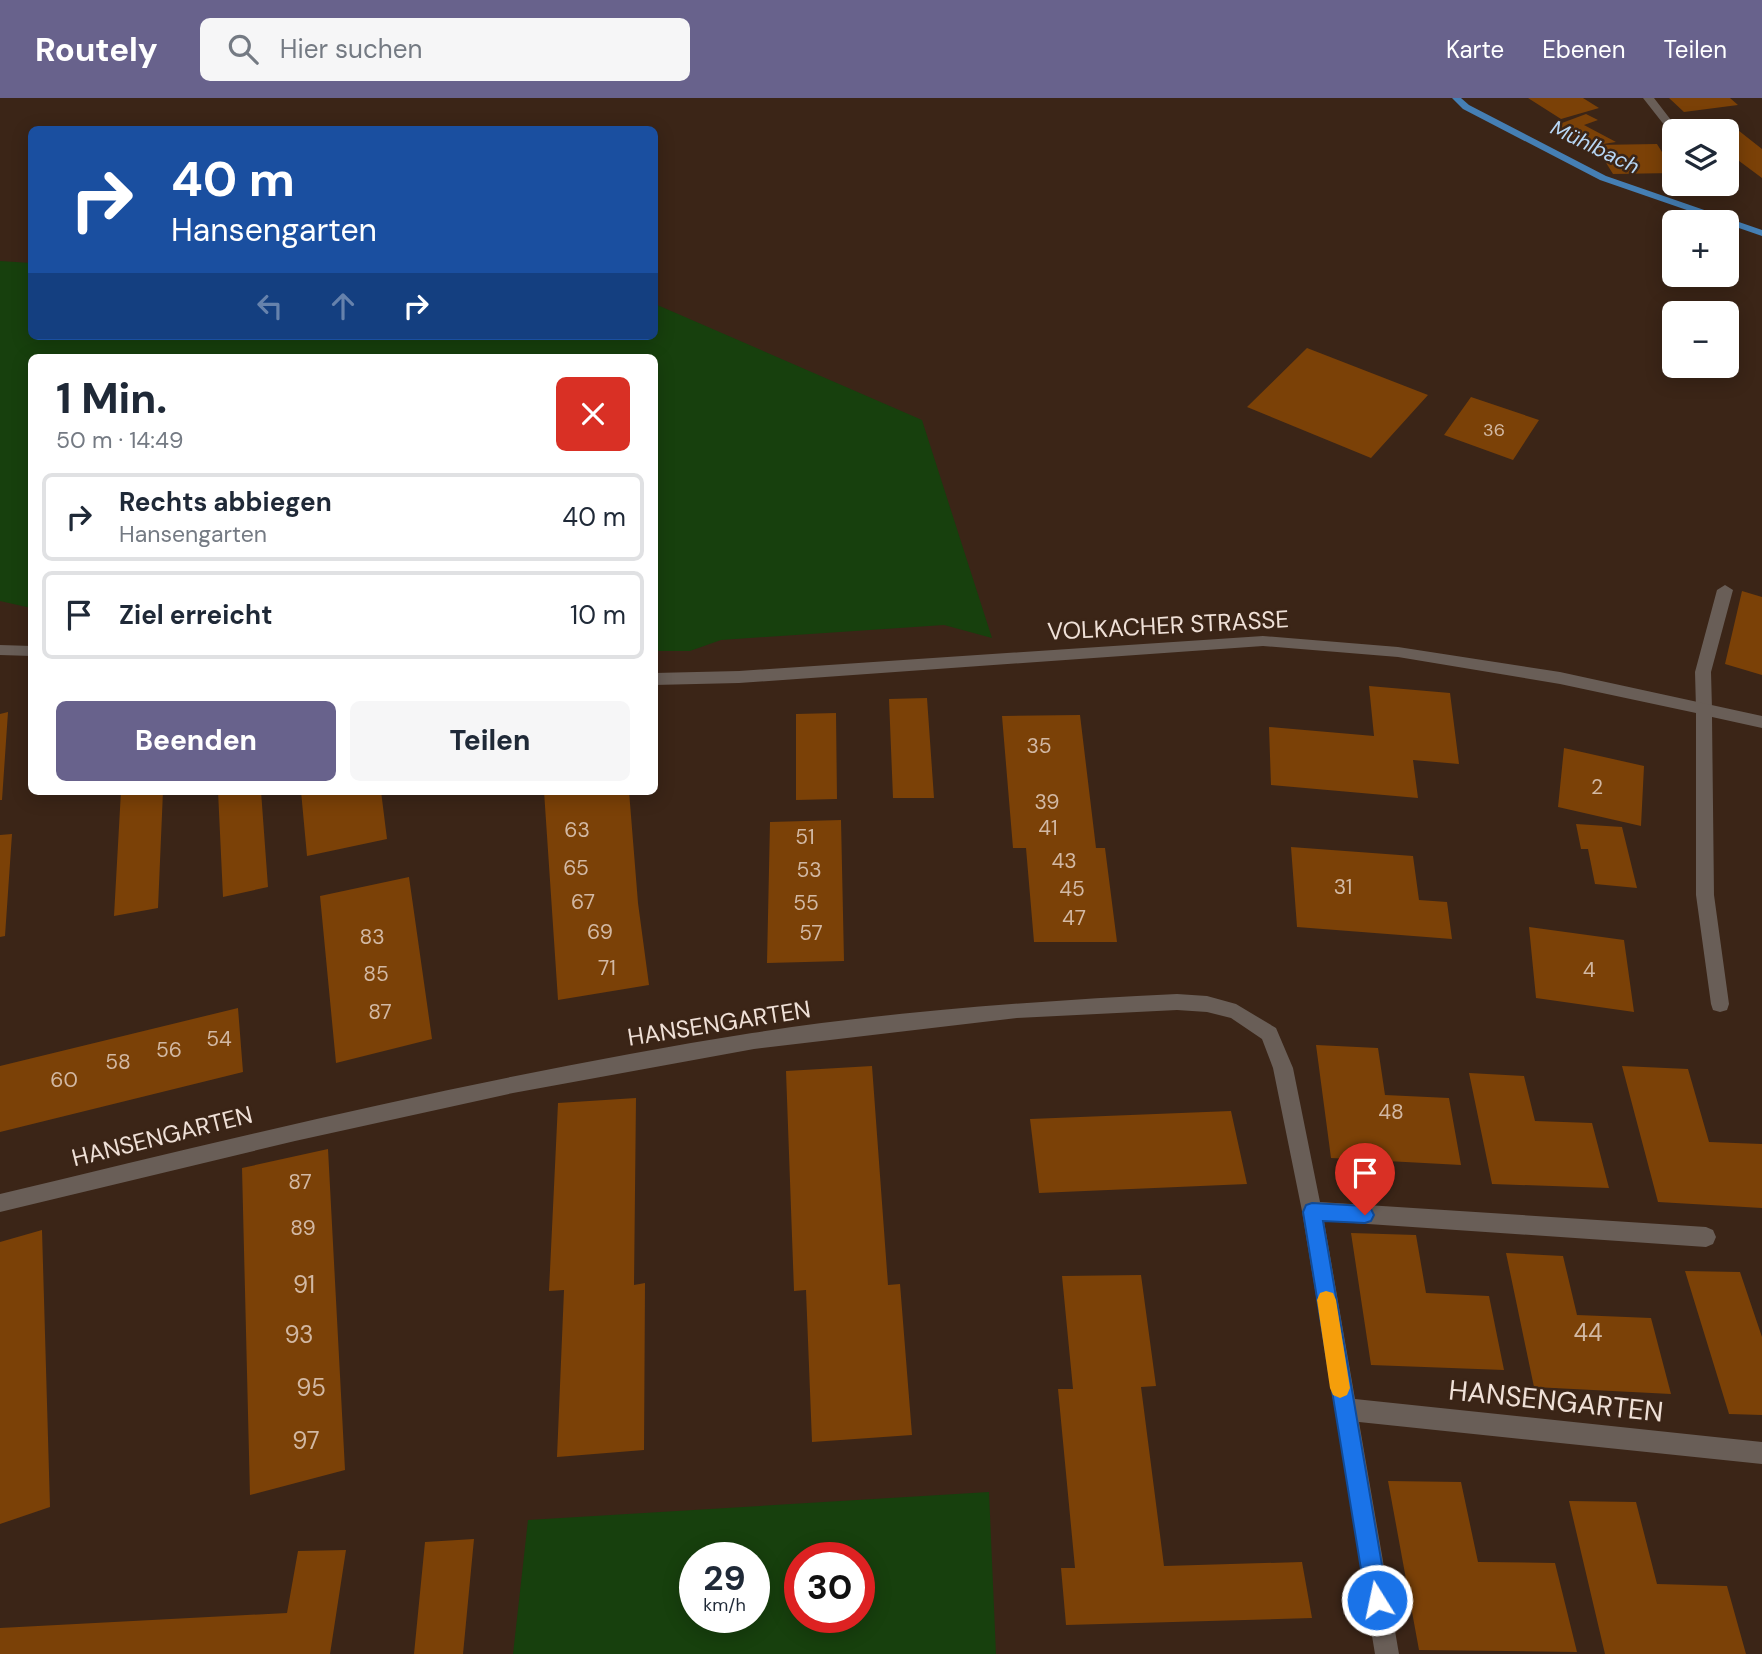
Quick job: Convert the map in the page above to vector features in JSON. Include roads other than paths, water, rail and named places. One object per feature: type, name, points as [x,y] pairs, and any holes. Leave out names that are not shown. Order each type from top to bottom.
[{"type":"street","points":[[1648,98],[1665,119]]},
{"type":"street","points":[[1720,1004],[1705,895],[1703,672],[1725,590]]},
{"type":"street","name":"VOLKACHER STRASSE","points":[[658,679],[738,677],[1263,641],[1398,652],[1560,678],[1762,722]]},
{"type":"street","points":[[0,650],[28,651]]},
{"type":"street","name":"HANSENGARTEN","points":[[0,1203],[336,1123],[513,1085],[754,1041],[1017,1010],[1177,1002],[1207,1003],[1236,1012],[1269,1034],[1283,1068],[1312,1212],[1387,1654]]},
{"type":"street","points":[[1312,1212],[1706,1237]]},
{"type":"street","name":"HANSENGARTEN","points":[[1344,1409],[1762,1453]]},
{"type":"waterway","name":"Mühlbach","points":[[1456,98],[1466,107],[1603,178],[1762,233]]}]
